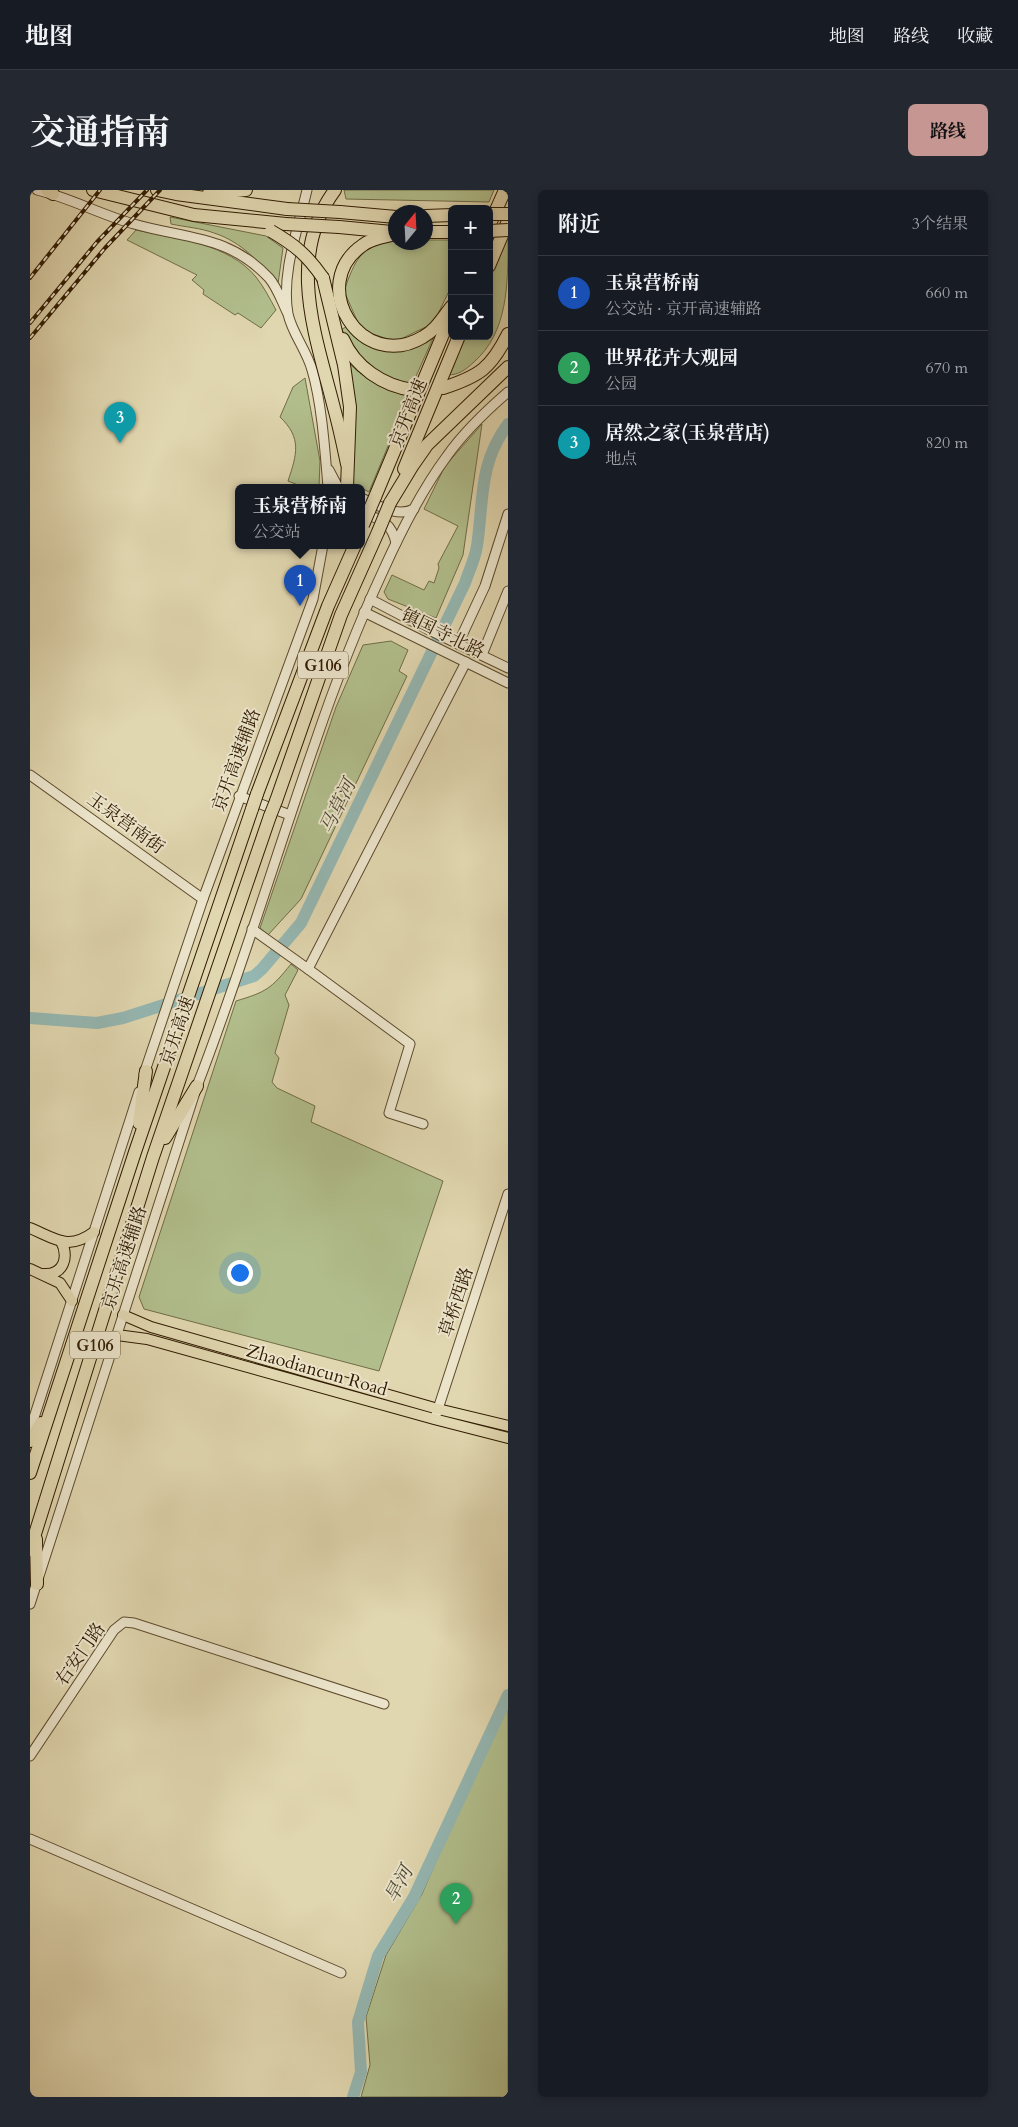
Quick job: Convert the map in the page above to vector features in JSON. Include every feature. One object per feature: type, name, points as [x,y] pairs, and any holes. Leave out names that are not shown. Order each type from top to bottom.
[{"type":"highway","points":[[93,190],[271,231],[291,242],[308,256],[324,278],[344,365],[350,407],[344,484]]},
{"type":"highway","points":[[158,190],[287,209],[388,216]]},
{"type":"highway","points":[[176,194],[246,190]]},
{"type":"highway","points":[[335,190],[329,198],[317,224],[307,272],[308,296],[318,350],[347,464]]},
{"type":"highway","points":[[493,218],[505,190]]},
{"type":"highway","points":[[194,214],[388,232]]},
{"type":"highway","points":[[433,216],[448,215]]},
{"type":"highway","points":[[493,216],[508,222]]},
{"type":"highway","points":[[493,229],[508,222]]},
{"type":"highway","points":[[493,257],[508,222]]},
{"type":"highway","points":[[433,232],[448,232]]},
{"type":"highway","points":[[388,235],[363,244],[345,266],[340,280],[340,293],[347,319],[365,338],[377,343],[393,346],[408,344],[424,337],[435,328],[448,311]]},
{"type":"highway","points":[[334,318],[347,348],[360,364],[377,378],[398,388],[413,390]]},
{"type":"highway","name":"京开高速","points":[[365,520],[448,321]]},
{"type":"highway","points":[[443,388],[479,374],[497,356],[508,334]]},
{"type":"highway","name":"京开高速","points":[[30,1550],[153,1157],[270,816],[341,615],[390,504],[457,340]]},
{"type":"highway","points":[[390,504],[412,465],[427,445],[508,367]]},
{"type":"highway","points":[[328,606],[343,549]]},
{"type":"highway","name":"京开高速","points":[[30,1473],[135,1152],[257,794],[328,606],[352,549]]},
{"type":"highway","points":[[135,1152],[146,1071]]},
{"type":"highway","points":[[153,1157],[197,1086]]},
{"type":"highway","points":[[30,1441],[52,1404]]},
{"type":"highway","points":[[36,1532],[37,1584]]},
{"type":"main road","points":[[30,1228],[61,1241],[76,1242],[94,1232]]},
{"type":"main road","points":[[44,1274],[53,1275],[59,1271],[63,1264],[65,1249],[61,1241]]},
{"type":"main road","points":[[30,1269],[44,1274],[63,1286],[72,1302]]},
{"type":"main road","name":"Zhaodiancun Road","points":[[123,1315],[151,1327],[508,1426]]},
{"type":"main road","name":"Zhaodiancun Road","points":[[116,1335],[147,1338],[434,1420],[508,1438]]},
{"type":"street","points":[[37,190],[50,192],[134,224],[209,240],[242,255],[270,279],[312,369],[328,484]]},
{"type":"street","points":[[288,315],[287,288],[290,262],[307,190]]},
{"type":"street","points":[[424,1124],[389,1113],[410,1044],[252,929],[340,672],[364,612],[396,543],[414,509],[447,456],[472,425],[508,392]]},
{"type":"street","points":[[325,463],[332,479],[341,484]]},
{"type":"street","points":[[365,500],[398,513],[406,513],[414,509]]},
{"type":"street","points":[[365,514],[385,522],[391,528],[396,543]]},
{"type":"street","points":[[457,644],[485,586],[508,514]]},
{"type":"street","name":"京开高速辅路","points":[[30,1430],[173,984],[313,598],[322,549]]},
{"type":"street","points":[[482,655],[508,591]]},
{"type":"street","name":"镇国寺北路","points":[[370,599],[508,668]]},
{"type":"street","name":"镇国寺北路","points":[[364,612],[508,683]]},
{"type":"street","points":[[308,970],[466,662]]},
{"type":"street","name":"玉泉营南街","points":[[30,775],[203,899]]},
{"type":"street","points":[[240,796],[290,815]]},
{"type":"street","name":"京开高速辅路","points":[[30,1604],[197,1086],[227,1010],[252,929]]},
{"type":"street","name":"草桥西路","points":[[434,1420],[508,1194]]},
{"type":"street","name":"右安门路","points":[[30,1756],[114,1630],[124,1622],[134,1623],[384,1704]]},
{"type":"street","points":[[30,1839],[341,1973]]},
{"type":"green space","points":[[344,190],[494,190],[489,202],[346,199]]},
{"type":"green space","points":[[170,217],[266,236],[283,248],[278,284],[257,261],[233,242],[209,231],[171,224]]},
{"type":"green space","points":[[136,230],[201,244],[231,257],[245,266],[256,277],[276,310],[261,328],[238,313],[235,315],[203,294],[204,290],[192,280],[197,275],[127,240]]},
{"type":"green space","points":[[433,240],[448,240],[448,293],[436,318],[428,326],[399,340],[388,339],[370,333],[359,325],[344,291],[360,256],[374,246],[388,242],[388,250],[433,250]]},
{"type":"green space","points":[[504,240],[508,240],[504,306],[493,338],[493,295],[493,266]]},
{"type":"green space","points":[[346,327],[367,343],[388,350],[410,347],[434,336],[413,383],[397,383],[369,369],[345,337],[342,329]]},
{"type":"green space","points":[[462,340],[491,340],[485,350],[468,367],[458,373],[447,375]]},
{"type":"green space","points":[[346,361],[361,374],[382,387],[410,393],[369,492],[365,490],[365,484],[353,484]]},
{"type":"green space","points":[[305,378],[320,461],[319,484],[296,484],[288,481],[294,463],[295,439],[280,417],[293,387]]},
{"type":"green space","points":[[482,424],[463,555],[436,618],[388,599],[384,592],[392,575],[424,590],[429,581],[434,583],[439,568],[438,564],[458,526],[424,509],[445,466]]},
{"type":"green space","points":[[391,641],[408,650],[399,671],[407,676],[301,899],[268,935],[260,928],[336,707],[363,645]]},
{"type":"green space","points":[[291,964],[298,970],[285,995],[289,1005],[275,1053],[279,1058],[272,1082],[277,1088],[315,1106],[311,1122],[443,1181],[379,1371],[144,1309],[139,1297],[236,1001],[267,989]]},
{"type":"green space","points":[[508,1703],[508,2097],[361,2097],[370,2065],[366,2017],[386,1955],[422,1894],[498,1718]]},
{"type":"waterway","name":"马草河","points":[[30,1018],[97,1023],[123,1018],[254,976],[301,923],[465,583],[477,546],[487,468],[498,439],[508,424]]},
{"type":"waterway","name":"旱河","points":[[353,2097],[361,2072],[358,2022],[378,1956],[414,1897],[508,1695]]},
{"type":"railway","points":[[30,278],[100,190]]},
{"type":"railway","points":[[30,323],[97,242],[147,190]]},
{"type":"railway","points":[[30,338],[105,248],[160,190]]},
{"type":"place","name":"居然之家(玉泉营店)","points":[[120,443]]},
{"type":"place","name":"玉泉营桥南","points":[[300,606]]},
{"type":"place","name":"世界花卉大观园","points":[[456,1924]]}]
